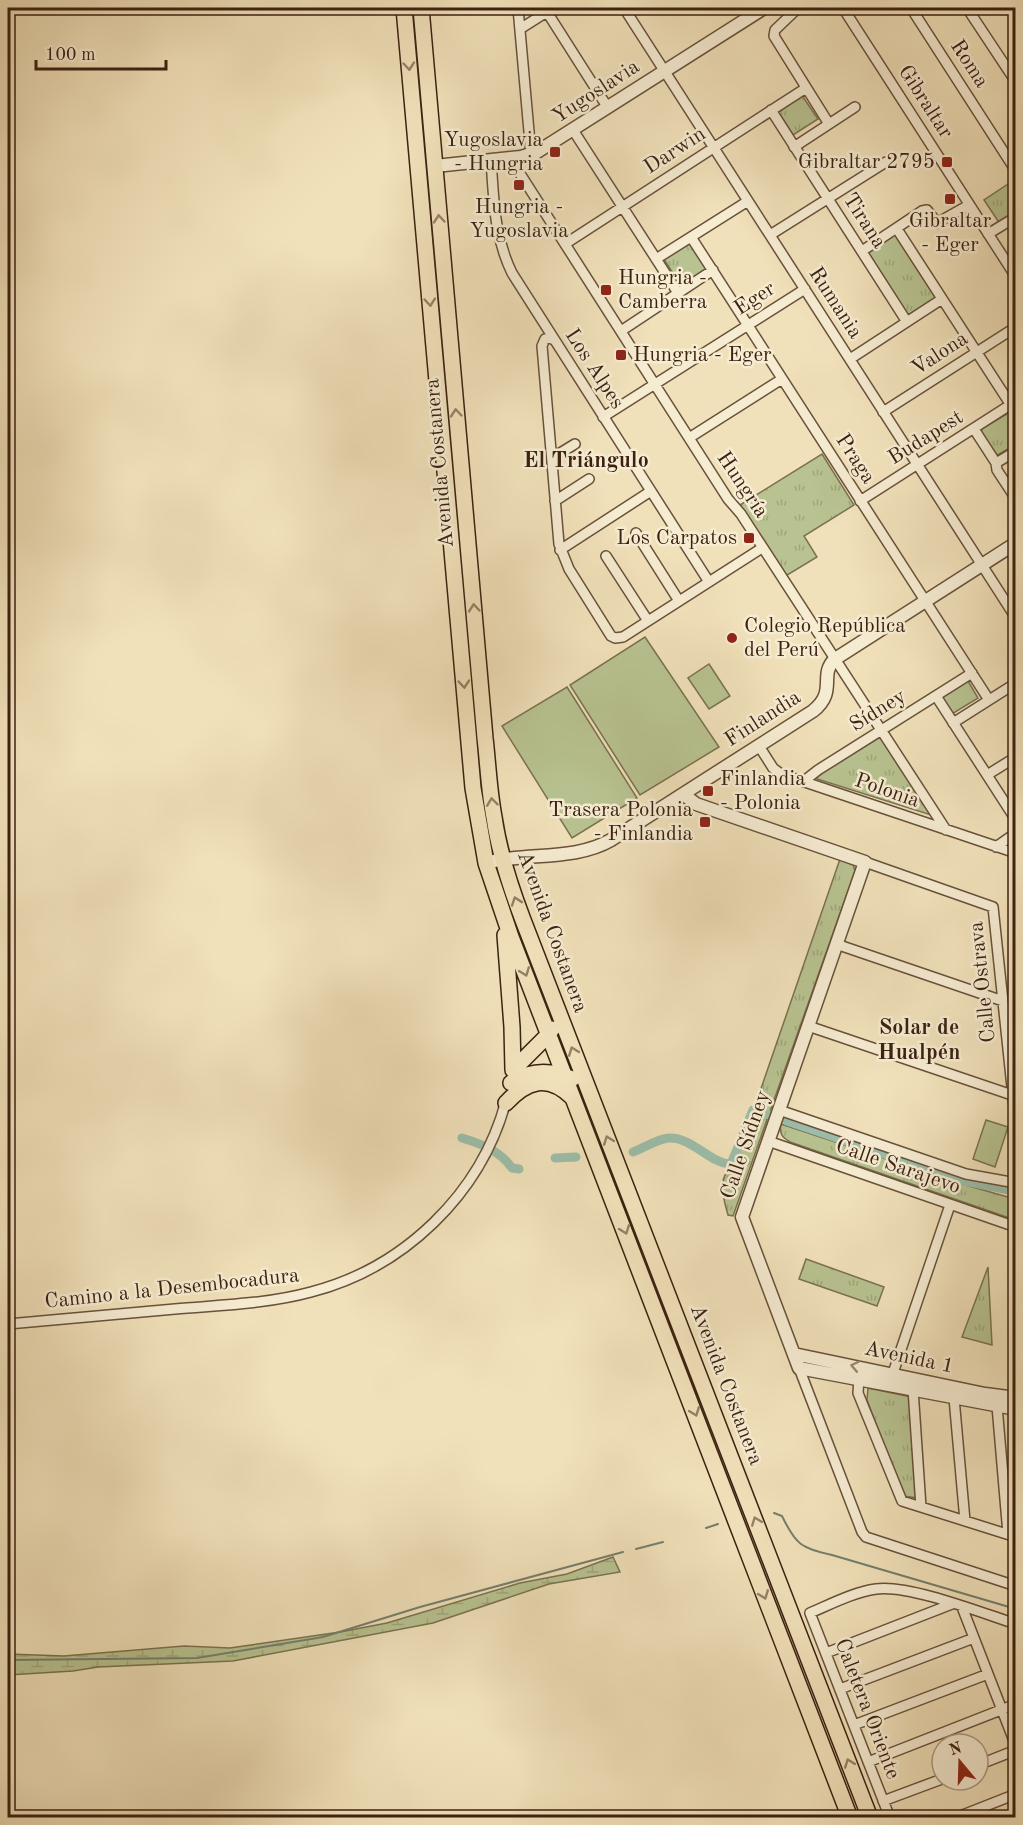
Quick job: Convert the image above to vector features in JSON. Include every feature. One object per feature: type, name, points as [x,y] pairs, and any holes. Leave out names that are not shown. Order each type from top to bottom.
[{"type":"main road","name":"Avenida Costanera","points":[[404,8],[473,788],[486,862],[544,1039],[565,1076],[850,1818]]},
{"type":"main road","name":"Avenida Costanera","points":[[421,8],[485,738],[494,818],[503,859],[515,898],[556,1007],[869,1818]]},
{"type":"main road","points":[[504,917],[512,1027],[512,1076]]},
{"type":"main road","points":[[512,1076],[544,1039],[554,1022],[556,1007]]},
{"type":"main road","points":[[512,1027],[521,1040],[531,1044],[544,1039]]},
{"type":"main road","points":[[512,1076],[538,1072],[565,1076],[590,1095]]},
{"type":"main road","points":[[506,1103],[525,1087],[541,1082],[557,1086],[573,1098]]},
{"type":"street","points":[[518,8],[531,154]]},
{"type":"street","points":[[798,8],[775,30],[775,39],[829,124]]},
{"type":"street","name":"Gibraltar","points":[[843,8],[1016,277]]},
{"type":"street","name":"Roma","points":[[911,8],[1016,171]]},
{"type":"street","points":[[967,8],[1016,82]]},
{"type":"street","name":"Rumania","points":[[628,9],[748,201],[1016,618]]},
{"type":"street","name":"Yugoslavia","points":[[435,165],[531,154],[608,108],[759,9]]},
{"type":"street","points":[[520,29],[550,10],[608,108]]},
{"type":"street","name":"Darwin","points":[[565,244],[806,87]]},
{"type":"street","points":[[794,147],[855,107]]},
{"type":"street","name":"Tirana","points":[[771,110],[907,322]]},
{"type":"street","points":[[573,130],[678,293]]},
{"type":"street","name":"Hungría","points":[[510,158],[689,438],[946,830]]},
{"type":"street","name":"Los Alpes","points":[[490,160],[495,213],[502,252],[512,273],[709,582]]},
{"type":"street","points":[[770,235],[886,162]]},
{"type":"street","points":[[656,259],[748,201]]},
{"type":"street","points":[[862,252],[922,211],[927,210],[937,223],[969,205]]},
{"type":"street","points":[[988,234],[1016,217]]},
{"type":"street","name":"Tirana","points":[[897,228],[1016,413]]},
{"type":"street","name":"Praga","points":[[691,237],[989,700]]},
{"type":"street","points":[[621,331],[712,270]]},
{"type":"street","name":"Eger","points":[[603,417],[805,289]]},
{"type":"street","points":[[850,359],[942,299]]},
{"type":"street","name":"Valona","points":[[884,412],[1016,327]]},
{"type":"street","points":[[554,340],[545,339],[542,346],[560,550],[568,569],[609,634],[615,638],[623,637],[762,548]]},
{"type":"street","points":[[689,438],[782,379]]},
{"type":"street","name":"Budapest","points":[[860,501],[1010,405]]},
{"type":"street","points":[[974,429],[1016,499]]},
{"type":"street","points":[[552,458],[575,444]]},
{"type":"street","points":[[996,463],[1016,451]]},
{"type":"street","points":[[555,501],[589,479]]},
{"type":"street","points":[[560,550],[651,491]]},
{"type":"street","points":[[636,533],[679,601]]},
{"type":"street","points":[[835,659],[1016,543]]},
{"type":"street","points":[[606,556],[648,621]]},
{"type":"street","name":"Finlandia","points":[[486,862],[579,852],[597,847],[822,704],[827,695],[828,669],[835,659]]},
{"type":"street","name":"Sídney","points":[[804,781],[972,673]]},
{"type":"street","points":[[953,723],[1016,683]]},
{"type":"street","points":[[936,696],[1016,820]]},
{"type":"street","name":"Polonia","points":[[759,746],[776,771],[1016,853]]},
{"type":"street","points":[[987,775],[1016,757]]},
{"type":"street","points":[[683,794],[702,806],[865,862]]},
{"type":"street","points":[[996,847],[1016,833]]},
{"type":"street","name":"Calle Ostrava","points":[[865,862],[993,907],[1016,1125]]},
{"type":"street","name":"Calle Sídney","points":[[865,862],[742,1220],[866,1537],[1016,1586]]},
{"type":"street","points":[[836,945],[1003,1001]]},
{"type":"street","points":[[808,1026],[1012,1095]]},
{"type":"street","name":"Camino a la Desembocadura","points":[[8,1324],[266,1300],[313,1292],[354,1277],[407,1246],[453,1203],[482,1160],[497,1129],[512,1076]]},
{"type":"street","name":"Calle Sarajevo","points":[[779,1110],[966,1174],[1016,1183]]},
{"type":"street","name":"Calle Sarajevo","points":[[768,1141],[1016,1227]]},
{"type":"street","points":[[891,1379],[951,1205]]},
{"type":"street","name":"Avenida 1","points":[[794,1354],[891,1379],[1016,1398]]},
{"type":"street","name":"Avenida 1","points":[[799,1368],[859,1378],[891,1379],[913,1389],[1016,1409]]},
{"type":"street","points":[[859,1378],[858,1393],[900,1498],[905,1502],[1012,1536],[997,1406]]},
{"type":"street","points":[[913,1389],[921,1507]]},
{"type":"street","points":[[954,1398],[965,1521]]},
{"type":"street","name":"Caletera Oriente","points":[[890,1818],[810,1613],[878,1588],[899,1589],[952,1604]]},
{"type":"street","points":[[826,1653],[952,1604],[1016,1624]]},
{"type":"street","points":[[962,1607],[1016,1746]]},
{"type":"street","points":[[840,1689],[974,1638]]},
{"type":"street","points":[[854,1725],[988,1674]]},
{"type":"street","points":[[868,1762],[1016,1704]]},
{"type":"street","points":[[990,1760],[1016,1750]]},
{"type":"street","points":[[883,1802],[930,1784]]},
{"type":"street","points":[[955,1818],[1016,1794]]},
{"type":"green space","points":[[801,94],[818,119],[793,135],[777,110]]},
{"type":"green space","points":[[1014,180],[1015,214],[1000,224],[984,200]]},
{"type":"green space","points":[[897,233],[938,298],[907,317],[866,252]]},
{"type":"green space","points":[[689,239],[708,269],[681,286],[662,256]]},
{"type":"green space","points":[[1010,412],[1015,422],[1015,445],[996,456],[980,430]]},
{"type":"green space","points":[[822,454],[854,505],[804,536],[817,557],[784,577],[740,505]]},
{"type":"green space","points":[[645,637],[719,747],[640,795],[570,685]]},
{"type":"green space","points":[[709,664],[730,696],[709,709],[688,678]]},
{"type":"green space","points":[[968,681],[978,698],[952,714],[941,698]]},
{"type":"green space","points":[[567,687],[637,798],[572,838],[502,726]]},
{"type":"green space","points":[[880,737],[931,815],[814,778]]},
{"type":"green space","points":[[840,859],[853,864],[855,871],[733,1216],[728,1215],[722,1187],[725,1174],[735,1164]]},
{"type":"green space","points":[[986,1120],[1008,1127],[995,1167],[973,1159]]},
{"type":"green space","points":[[781,1124],[962,1184],[1015,1199],[1015,1220],[790,1142],[782,1135]]},
{"type":"green space","points":[[806,1259],[884,1287],[877,1306],[799,1279]]},
{"type":"green space","points":[[988,1267],[992,1345],[962,1337]]},
{"type":"green space","points":[[868,1388],[911,1397],[918,1498],[903,1496],[867,1400]]},
{"type":"green space","points":[[613,1557],[620,1572],[549,1584],[433,1623],[233,1661],[98,1667],[8,1675],[8,1654],[64,1656],[184,1646],[230,1648],[387,1623],[520,1583],[567,1574]]},
{"type":"waterway","points":[[633,1152],[669,1138],[685,1142],[723,1163],[731,1164],[753,1110],[770,1115]]},
{"type":"waterway","points":[[787,1121],[964,1181],[1009,1190]]},
{"type":"waterway","points":[[462,1138],[490,1149],[512,1168],[519,1169]]},
{"type":"waterway","points":[[555,1158],[576,1157]]},
{"type":"waterway","points":[[774,1513],[782,1516],[791,1533],[801,1544],[813,1550],[1016,1609]]},
{"type":"waterway","points":[[706,1528],[718,1524]]},
{"type":"waterway","points":[[636,1549],[663,1542]]},
{"type":"waterway","points":[[8,1660],[197,1658],[323,1637],[420,1607],[623,1552]]},
{"type":"place","name":"Yugoslavia - Hungria","points":[[555,152]]},
{"type":"place","name":"Gibraltar 2795","points":[[947,162]]},
{"type":"place","name":"Hungria - Yugoslavia","points":[[519,185]]},
{"type":"place","name":"Gibraltar - Eger","points":[[950,199]]},
{"type":"place","name":"Hungria - Camberra","points":[[606,290]]},
{"type":"place","name":"Hungria - Eger","points":[[621,355]]},
{"type":"place","name":"Los Carpatos","points":[[749,538]]},
{"type":"place","name":"Colegio República del Perú","points":[[732,638]]},
{"type":"place","name":"Finlandia - Polonia","points":[[708,791]]},
{"type":"place","name":"Trasera Polonia - Finlandia","points":[[705,822]]},
{"type":"district","name":"El Triángulo","points":[[586,461]]},
{"type":"district","name":"Solar de Hualpén","points":[[919,1040]]}]
